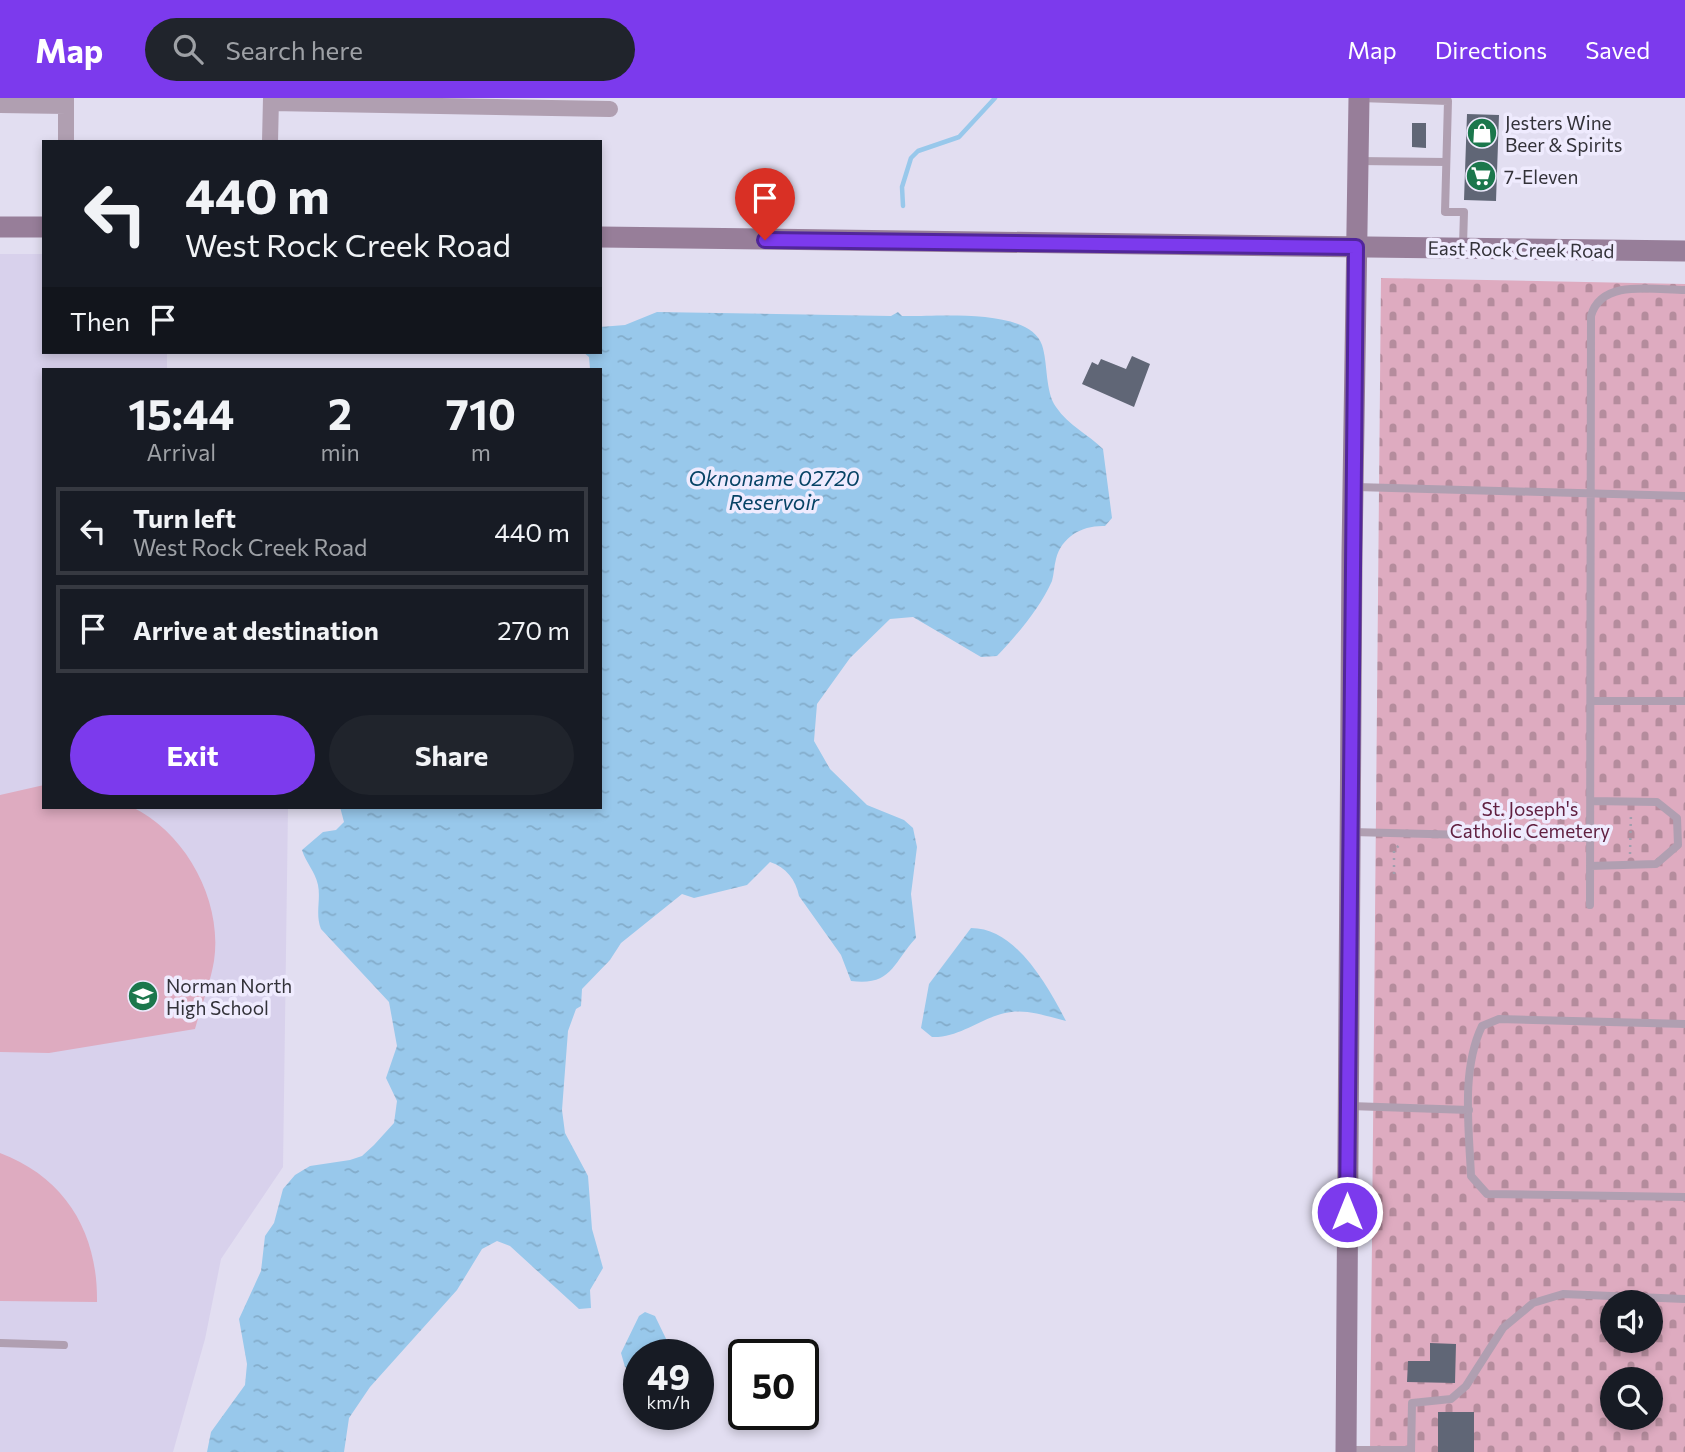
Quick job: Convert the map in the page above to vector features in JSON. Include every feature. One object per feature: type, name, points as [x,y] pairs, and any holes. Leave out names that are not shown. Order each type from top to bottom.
[{"type":"main road","points":[[1346,1451],[1353,487],[1359,98]]},
{"type":"main road","points":[[0,227],[42,228]]},
{"type":"main road","name":"East Rock Creek Road","points":[[602,237],[1685,251]]},
{"type":"street","points":[[270,140],[271,101],[610,109]]},
{"type":"street","points":[[0,105],[66,102],[66,140]]},
{"type":"lane","points":[[1359,98],[1448,101],[1446,212],[1464,212],[1463,248]]},
{"type":"lane","points":[[1357,161],[1447,162]]},
{"type":"lane","points":[[1590,905],[1593,309],[1603,296],[1624,290],[1685,290]]},
{"type":"lane","points":[[1353,487],[1685,496]]},
{"type":"lane","points":[[1591,701],[1685,701]]},
{"type":"lane","points":[[1590,866],[1656,864],[1668,857],[1678,845],[1681,833],[1677,818],[1657,802],[1591,801]]},
{"type":"lane","points":[[1350,832],[1591,838]]},
{"type":"lane","points":[[1685,1024],[1499,1019],[1482,1026],[1473,1044],[1469,1110],[1471,1176],[1487,1194],[1685,1197]]},
{"type":"lane","points":[[1348,1105],[1469,1110]]},
{"type":"lane","points":[[1346,1451],[1411,1451],[1412,1403],[1451,1399],[1466,1386],[1503,1328],[1533,1303],[1563,1294],[1685,1299]]},
{"type":"lane","points":[[0,1343],[64,1345]]},
{"type":"path","points":[[1630,866],[1632,802]]},
{"type":"path","points":[[1394,874],[1394,850],[1403,841],[1403,833]]},
{"type":"shaded area","name":"Norman North High School","points":[[0,254],[42,254],[42,354],[167,354],[167,368],[42,368],[42,809],[288,809],[283,1167],[221,1259],[205,1339],[173,1452],[0,1452]]},
{"type":"green space","name":"St. Joseph's Catholic Cemetery","points":[[1381,278],[1685,284],[1685,1452],[1370,1452]]},
{"type":"green space","points":[[42,785],[42,809],[135,809],[169,834],[184,851],[197,871],[206,893],[213,915],[215,938],[214,961],[195,1029],[49,1053],[0,1052],[0,795]]},
{"type":"green space","points":[[0,1153],[43,1177],[74,1211],[92,1253],[97,1302],[0,1301]]},
{"type":"water","name":"Oknoname 02720 Reservoir","points":[[657,312],[891,316],[898,312],[902,316],[1001,319],[1019,325],[1034,333],[1042,345],[1050,394],[1056,407],[1103,449],[1112,518],[1105,526],[1081,530],[1063,544],[1056,559],[1052,581],[1041,601],[997,656],[981,657],[913,617],[890,619],[850,658],[817,704],[814,741],[830,769],[867,805],[904,820],[913,828],[917,847],[911,894],[916,938],[890,971],[875,980],[851,981],[841,955],[799,896],[793,880],[781,867],[770,862],[747,885],[694,898],[682,894],[621,943],[610,960],[582,989],[581,1006],[576,1009],[568,1031],[562,1110],[565,1133],[588,1176],[592,1229],[603,1268],[590,1290],[591,1308],[579,1309],[510,1246],[497,1241],[482,1249],[457,1290],[370,1387],[349,1418],[344,1452],[207,1452],[211,1432],[245,1385],[247,1364],[239,1319],[261,1271],[265,1236],[274,1223],[283,1189],[295,1175],[310,1166],[362,1156],[394,1123],[397,1101],[386,1078],[397,1046],[389,1002],[321,929],[318,918],[318,885],[302,850],[323,832],[336,830],[344,822],[341,809],[602,809],[602,368],[590,368],[589,357],[585,354],[602,354],[602,327],[625,325]]},
{"type":"water","points":[[971,928],[1002,937],[1016,948],[1039,976],[1066,1021],[1020,1011],[996,1016],[942,1037],[932,1037],[921,1028],[929,984]]},
{"type":"water","points":[[645,1312],[655,1316],[666,1339],[628,1339],[639,1316]]},
{"type":"building","points":[[1467,114],[1499,115],[1496,201],[1464,200]]},
{"type":"building","points":[[1412,123],[1426,123],[1426,148],[1412,147]]},
{"type":"building","points":[[1132,356],[1150,364],[1134,407],[1082,384],[1092,362],[1098,365],[1101,359],[1126,369]]},
{"type":"building","points":[[1430,1343],[1456,1344],[1455,1383],[1407,1382],[1408,1361],[1430,1361]]},
{"type":"building","points":[[1438,1412],[1474,1412],[1474,1452],[1438,1452]]},
{"type":"waterway","points":[[903,206],[902,187],[911,158],[918,151],[959,137],[995,98]]},
{"type":"place","name":"Jesters Wine Beer & Spirits","points":[[1482,133]]},
{"type":"place","name":"7-Eleven","points":[[1481,176]]},
{"type":"place","name":"Norman North High School","points":[[143,996]]},
{"type":"route","points":[[765,240],[1356,247],[1347,1212]]}]
